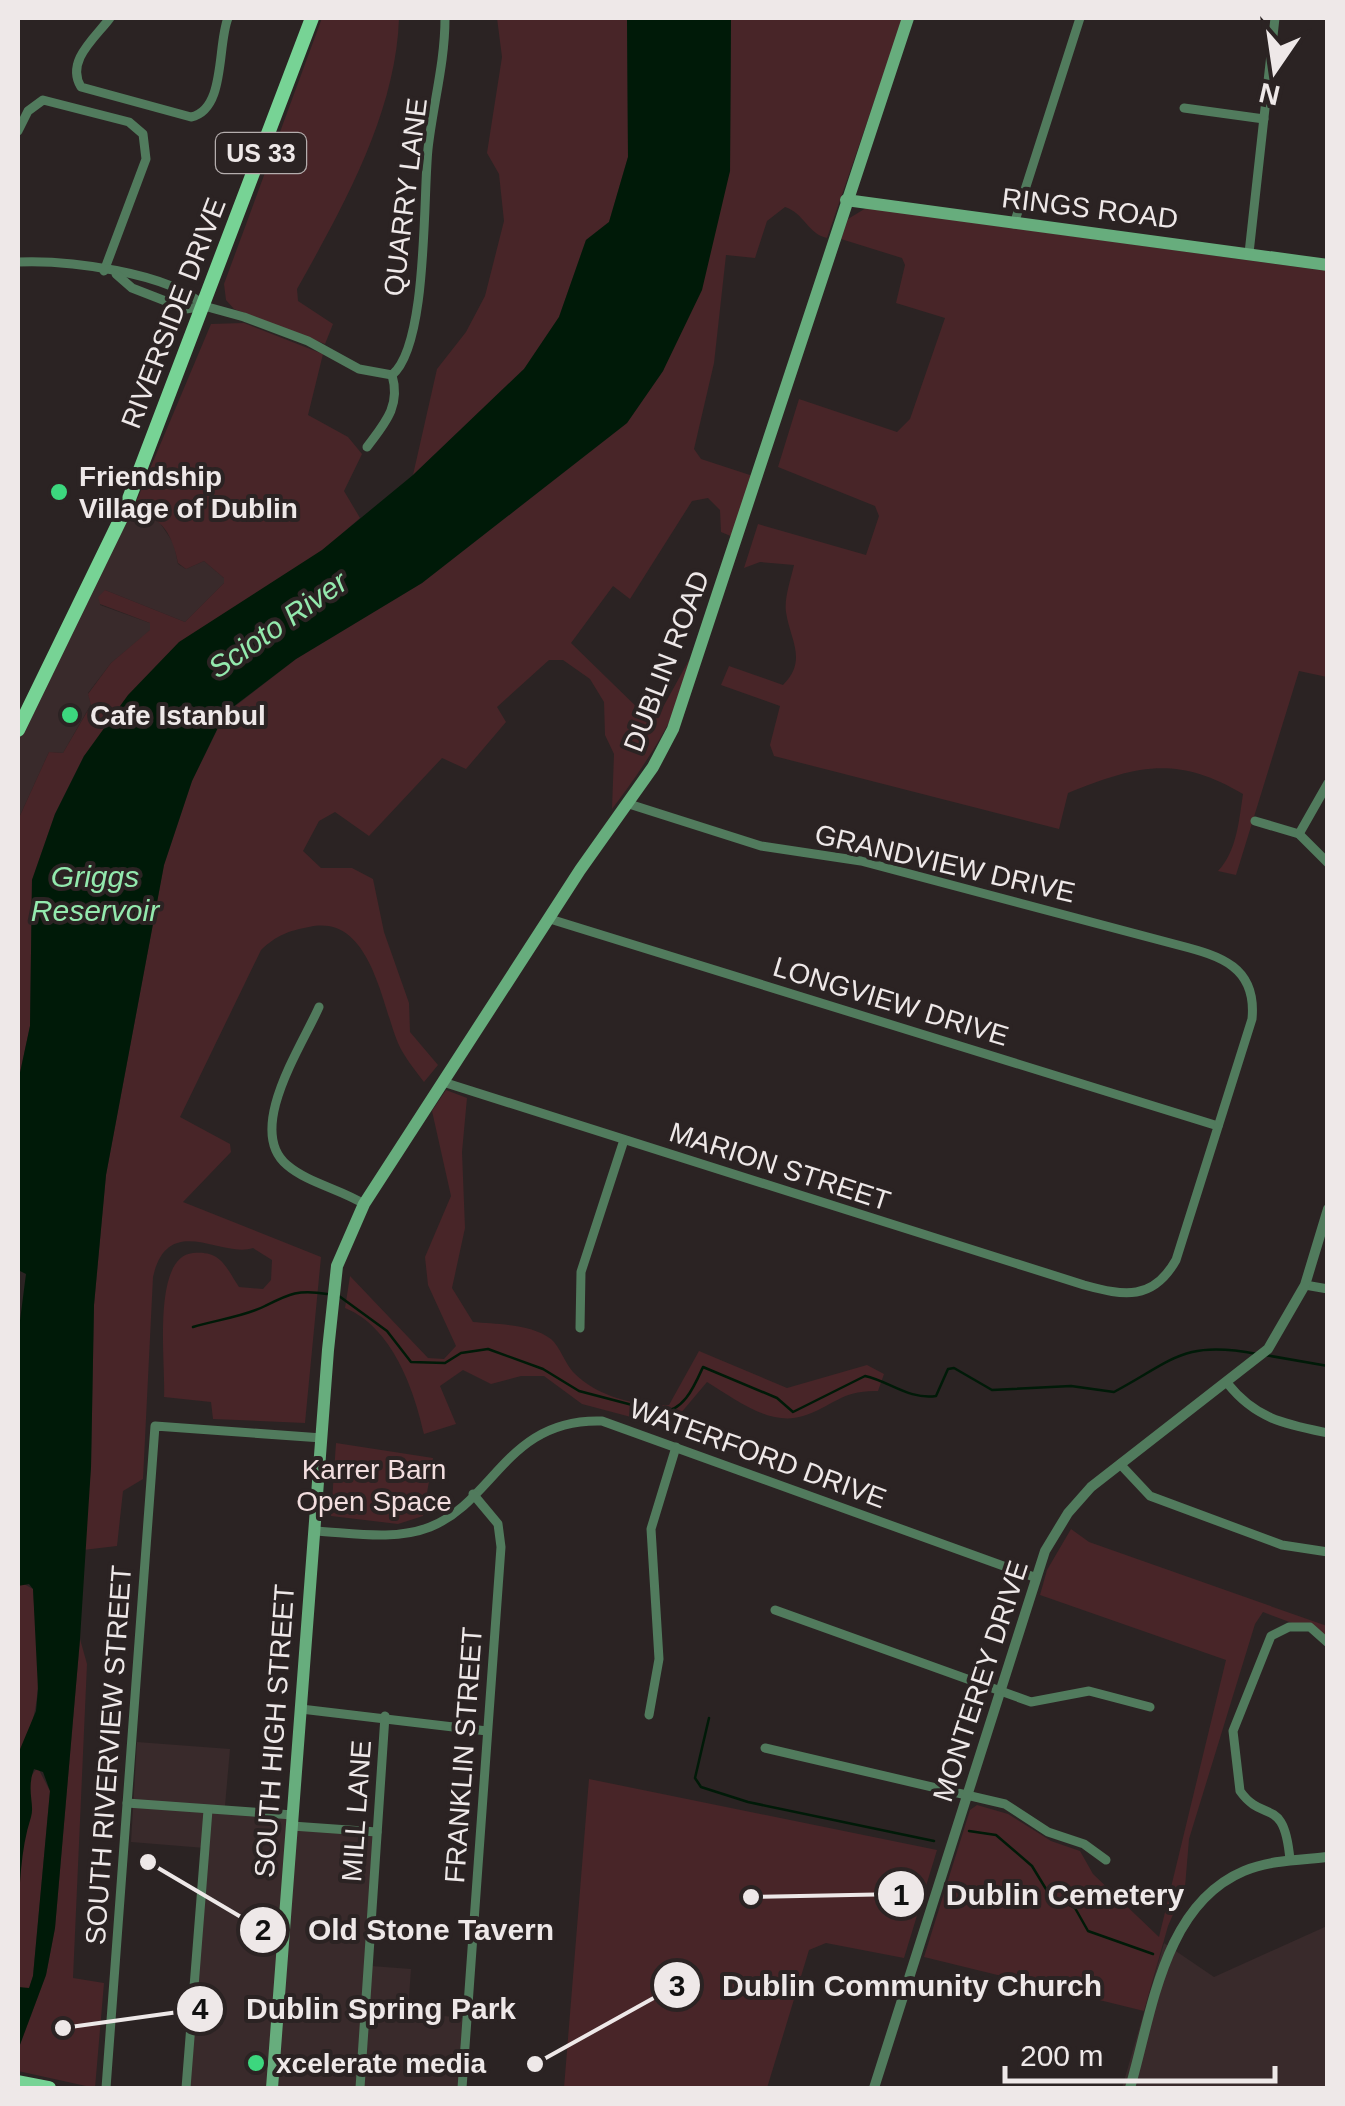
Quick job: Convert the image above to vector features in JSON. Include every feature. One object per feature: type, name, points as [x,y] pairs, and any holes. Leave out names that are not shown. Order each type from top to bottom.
[{"type":"main road","name":"RIVERSIDE DRIVE","points":[[18,730],[95,578],[204,306],[312,18]]},
{"type":"main road","name":"DUBLIN ROAD","points":[[322,1438],[335,1280],[344,1246],[364,1204],[550,918],[654,767],[690,685],[908,18]]},
{"type":"main road","name":"RINGS ROAD","points":[[846,200],[1328,265]]},
{"type":"main road","name":"SOUTH HIGH STREET","points":[[272,2088],[322,1438]]},
{"type":"main road","points":[[18,2082],[48,2088]]},
{"type":"street","points":[[110,18],[83,50],[75,74],[81,87],[181,115],[200,115],[210,104],[218,78],[221,35],[228,18]]},
{"type":"street","name":"QUARRY LANE","points":[[366,446],[390,416],[396,394],[392,375],[403,366],[412,336],[428,210],[429,141],[444,59],[445,18]]},
{"type":"street","points":[[1014,224],[1080,18]]},
{"type":"street","points":[[1249,254],[1275,18]]},
{"type":"street","points":[[18,131],[28,111],[43,100],[129,122],[143,134],[148,146],[146,159],[104,271]]},
{"type":"street","points":[[1184,108],[1264,120]]},
{"type":"street","points":[[18,262],[136,273],[192,294],[204,306],[308,341],[360,369],[392,375]]},
{"type":"street","points":[[116,274],[132,288],[186,310],[204,306]]},
{"type":"street","points":[[1299,834],[1328,782]]},
{"type":"street","name":"GRANDVIEW DRIVE","points":[[629,804],[761,846],[861,861],[1216,955],[1245,976]]},
{"type":"street","points":[[1255,821],[1299,834],[1328,863]]},
{"type":"street","name":"LONGVIEW DRIVE","points":[[550,918],[1218,1126]]},
{"type":"street","name":"MARION STREET","points":[[443,1082],[1104,1291],[1134,1295],[1152,1290],[1166,1278],[1252,1019],[1254,1001],[1245,976]]},
{"type":"street","points":[[319,1007],[275,1104],[269,1132],[287,1165],[364,1204]]},
{"type":"street","points":[[580,1328],[585,1253],[624,1140]]},
{"type":"street","name":"MONTEREY DRIVE","points":[[874,2088],[1034,1577],[1068,1514],[1120,1464],[1228,1384],[1268,1349],[1305,1284],[1328,1209]]},
{"type":"street","points":[[1305,1284],[1328,1289]]},
{"type":"street","points":[[1228,1384],[1244,1404],[1264,1418],[1328,1432]]},
{"type":"street","name":"WATERFORD DRIVE","points":[[315,1531],[410,1533],[440,1522],[513,1452],[573,1422],[615,1424],[1034,1577]]},
{"type":"street","name":"SOUTH RIVERVIEW STREET","points":[[106,2088],[155,1426],[322,1438]]},
{"type":"street","points":[[649,1716],[659,1658],[650,1529],[676,1448]]},
{"type":"street","points":[[1120,1464],[1150,1496],[1260,1538],[1328,1552]]},
{"type":"street","name":"FRANKLIN STREET","points":[[462,2088],[501,1547],[498,1524],[473,1494]]},
{"type":"street","points":[[775,1610],[1037,1702],[1088,1691],[1150,1707]]},
{"type":"street","points":[[1290,1860],[1287,1831],[1275,1813],[1240,1792],[1232,1731],[1271,1636],[1289,1628],[1310,1627],[1328,1643]]},
{"type":"street","points":[[301,1708],[487,1731]]},
{"type":"street","name":"MILL LANE","points":[[360,2088],[385,1716]]},
{"type":"street","points":[[765,1748],[968,1793],[1016,1809],[1048,1832],[1084,1844],[1106,1860]]},
{"type":"street","points":[[127,1803],[377,1832]]},
{"type":"street","points":[[186,2088],[208,1810]]},
{"type":"street","points":[[1130,2088],[1168,1959],[1185,1920],[1210,1890],[1232,1876],[1290,1860],[1328,1857]]},
{"type":"shaded area","points":[[147,513],[160,523],[174,544],[178,564],[186,569],[204,561],[224,578],[224,583],[185,622],[105,590],[100,605],[150,623],[151,630],[111,663],[88,693],[91,704],[63,753],[49,752],[18,820],[18,727],[131,514]]},
{"type":"shaded area","points":[[137,1742],[230,1749],[225,1806],[290,1813],[289,1826],[381,1830],[371,1966],[411,1969],[408,2012],[471,2019],[466,2088],[185,2088],[205,1848],[131,1842]]},
{"type":"shaded area","points":[[1327,1926],[1327,2088],[1122,2088],[1164,1943],[1214,1977]]},
{"type":"green space","points":[[322,18],[399,18],[396,54],[378,124],[349,192],[297,289],[298,301],[333,324],[325,344],[234,309],[226,300],[224,284]]},
{"type":"green space","points":[[497,18],[627,18],[628,157],[609,222],[586,240],[559,317],[524,369],[413,475],[437,369],[466,332],[485,296],[504,221],[499,174],[487,153],[502,57]]},
{"type":"green space","points":[[731,18],[903,18],[827,238],[785,207],[767,221],[755,258],[726,255],[714,363],[694,449],[701,459],[753,476],[733,537],[721,532],[720,510],[708,498],[692,501],[630,599],[613,586],[571,643],[648,718],[662,709],[689,660],[681,696],[661,738],[612,809],[614,754],[605,735],[604,702],[590,679],[563,660],[549,660],[497,707],[506,722],[466,769],[442,758],[369,836],[335,812],[319,821],[303,851],[321,868],[352,868],[373,879],[384,932],[409,1003],[410,1032],[438,1065],[424,1082],[398,1043],[370,964],[346,933],[330,926],[309,927],[283,934],[261,950],[180,1117],[230,1144],[231,1152],[183,1202],[321,1257],[305,1423],[213,1419],[211,1402],[164,1397],[166,1292],[180,1259],[193,1253],[211,1254],[222,1262],[239,1287],[263,1289],[271,1280],[272,1260],[253,1248],[240,1250],[197,1242],[171,1246],[160,1257],[153,1277],[143,1479],[123,1491],[117,1546],[83,1550],[91,1467],[94,1305],[106,1175],[164,865],[192,781],[225,714],[296,659],[422,583],[627,423],[663,371],[730,171]]},
{"type":"green space","points":[[866,208],[1327,271],[1327,677],[1299,671],[1236,875],[1218,871],[1233,845],[1243,794],[1219,781],[1197,773],[1155,768],[1114,776],[1068,793],[1059,829],[774,756],[770,745],[780,706],[721,685],[729,666],[783,685],[795,667],[786,607],[794,565],[760,562],[744,568],[758,524],[866,555],[879,516],[875,506],[778,467],[799,399],[897,432],[910,419],[945,318],[896,303],[905,265],[902,258],[841,239],[848,219]]},
{"type":"green space","points":[[244,323],[323,354],[308,415],[348,437],[362,454],[344,491],[360,518],[84,756],[55,814],[32,880],[30,1026],[18,1082],[18,820],[49,752],[63,753],[91,705],[88,694],[111,663],[150,630],[150,623],[100,604],[98,597],[105,590],[185,622],[224,583],[224,578],[204,561],[186,569],[178,563],[173,544],[158,522],[131,514],[211,324]]},
{"type":"green space","points":[[446,1090],[467,1098],[462,1152],[465,1228],[452,1288],[473,1322],[543,1334],[554,1342],[583,1381],[606,1394],[643,1404],[669,1405],[699,1351],[787,1388],[867,1365],[884,1374],[878,1391],[846,1396],[803,1416],[777,1418],[752,1409],[707,1382],[680,1414],[661,1425],[582,1404],[544,1376],[521,1376],[491,1384],[463,1370],[440,1386],[456,1424],[424,1434],[407,1379],[388,1344],[376,1329],[345,1308],[350,1276],[428,1358],[444,1359],[456,1346],[428,1285],[425,1257],[451,1196],[432,1111]]},
{"type":"green space","name":"Karrer Barn Open Space","points":[[336,1443],[433,1458],[423,1516],[398,1524],[331,1516]]},
{"type":"green space","points":[[1071,1529],[1089,1542],[1327,1626],[1327,1636],[1263,1612],[1255,1624],[1189,1839],[1185,1887],[1168,1926],[1144,2011],[924,1957],[970,1810],[977,1805],[1008,1814],[1051,1841],[1080,1851],[1093,1874],[1159,1937],[1226,1660],[1040,1595],[1047,1570]]},
{"type":"green space","points":[[22,1583],[33,1589],[38,1674],[34,1716],[18,1754],[18,1586]]},
{"type":"green space","points":[[80,1639],[87,1664],[73,1978],[104,1983],[95,2088],[18,2071],[18,2050],[46,1975],[55,1928]]},
{"type":"green space","points":[[38,1768],[50,1791],[29,1989],[18,1987],[18,1902],[21,1859],[31,1812],[29,1785]]},
{"type":"green space","points":[[589,1779],[937,1850],[904,1958],[826,1943],[809,1950],[767,2088],[564,2088]]},
{"type":"water","name":"Griggs Reservoir","points":[[627,18],[731,18],[730,171],[702,290],[663,371],[627,423],[422,583],[296,659],[225,713],[192,781],[164,865],[106,1175],[94,1305],[91,1467],[80,1639],[55,1928],[46,1975],[18,2050],[18,1987],[29,1988],[33,1976],[50,1791],[43,1772],[34,1769],[18,1922],[18,1754],[36,1711],[38,1689],[33,1589],[29,1584],[18,1586],[18,1336],[26,1274],[18,1270],[18,1082],[30,1026],[32,880],[55,814],[84,756],[128,695],[179,642],[322,550],[413,475],[524,369],[559,317],[586,240],[609,222],[628,157]]},
{"type":"waterway","points":[[193,1327],[248,1313],[294,1294],[327,1294]]},
{"type":"waterway","points":[[339,1296],[387,1331],[411,1362],[445,1363],[461,1353],[488,1349],[543,1369],[579,1391],[659,1412],[681,1403],[703,1367],[777,1398],[793,1412],[865,1376],[926,1396],[936,1396],[948,1369],[954,1368],[992,1390],[1071,1386],[1114,1392],[1166,1362],[1195,1351],[1257,1354]]},
{"type":"waterway","points":[[1265,1355],[1328,1366]]},
{"type":"waterway","points":[[709,1718],[695,1778],[701,1787],[748,1802],[934,1841]]},
{"type":"waterway","points":[[969,1831],[996,1835],[1032,1866],[1049,1894],[1075,1908],[1088,1931],[1153,1954]]},
{"type":"place","name":"Friendship Village of Dublin","points":[[59,492]]},
{"type":"place","name":"Cafe Istanbul","points":[[70,715]]},
{"type":"place","name":"Old Stone Tavern","points":[[148,1862]]},
{"type":"place","name":"Dublin Cemetery","points":[[751,1897]]},
{"type":"place","name":"Dublin Spring Park","points":[[63,2028]]},
{"type":"place","name":"xcelerate media","points":[[256,2063]]},
{"type":"place","name":"Dublin Community Church","points":[[535,2064]]},
{"type":"water label","name":"Scioto River","points":[[278,625]]}]
